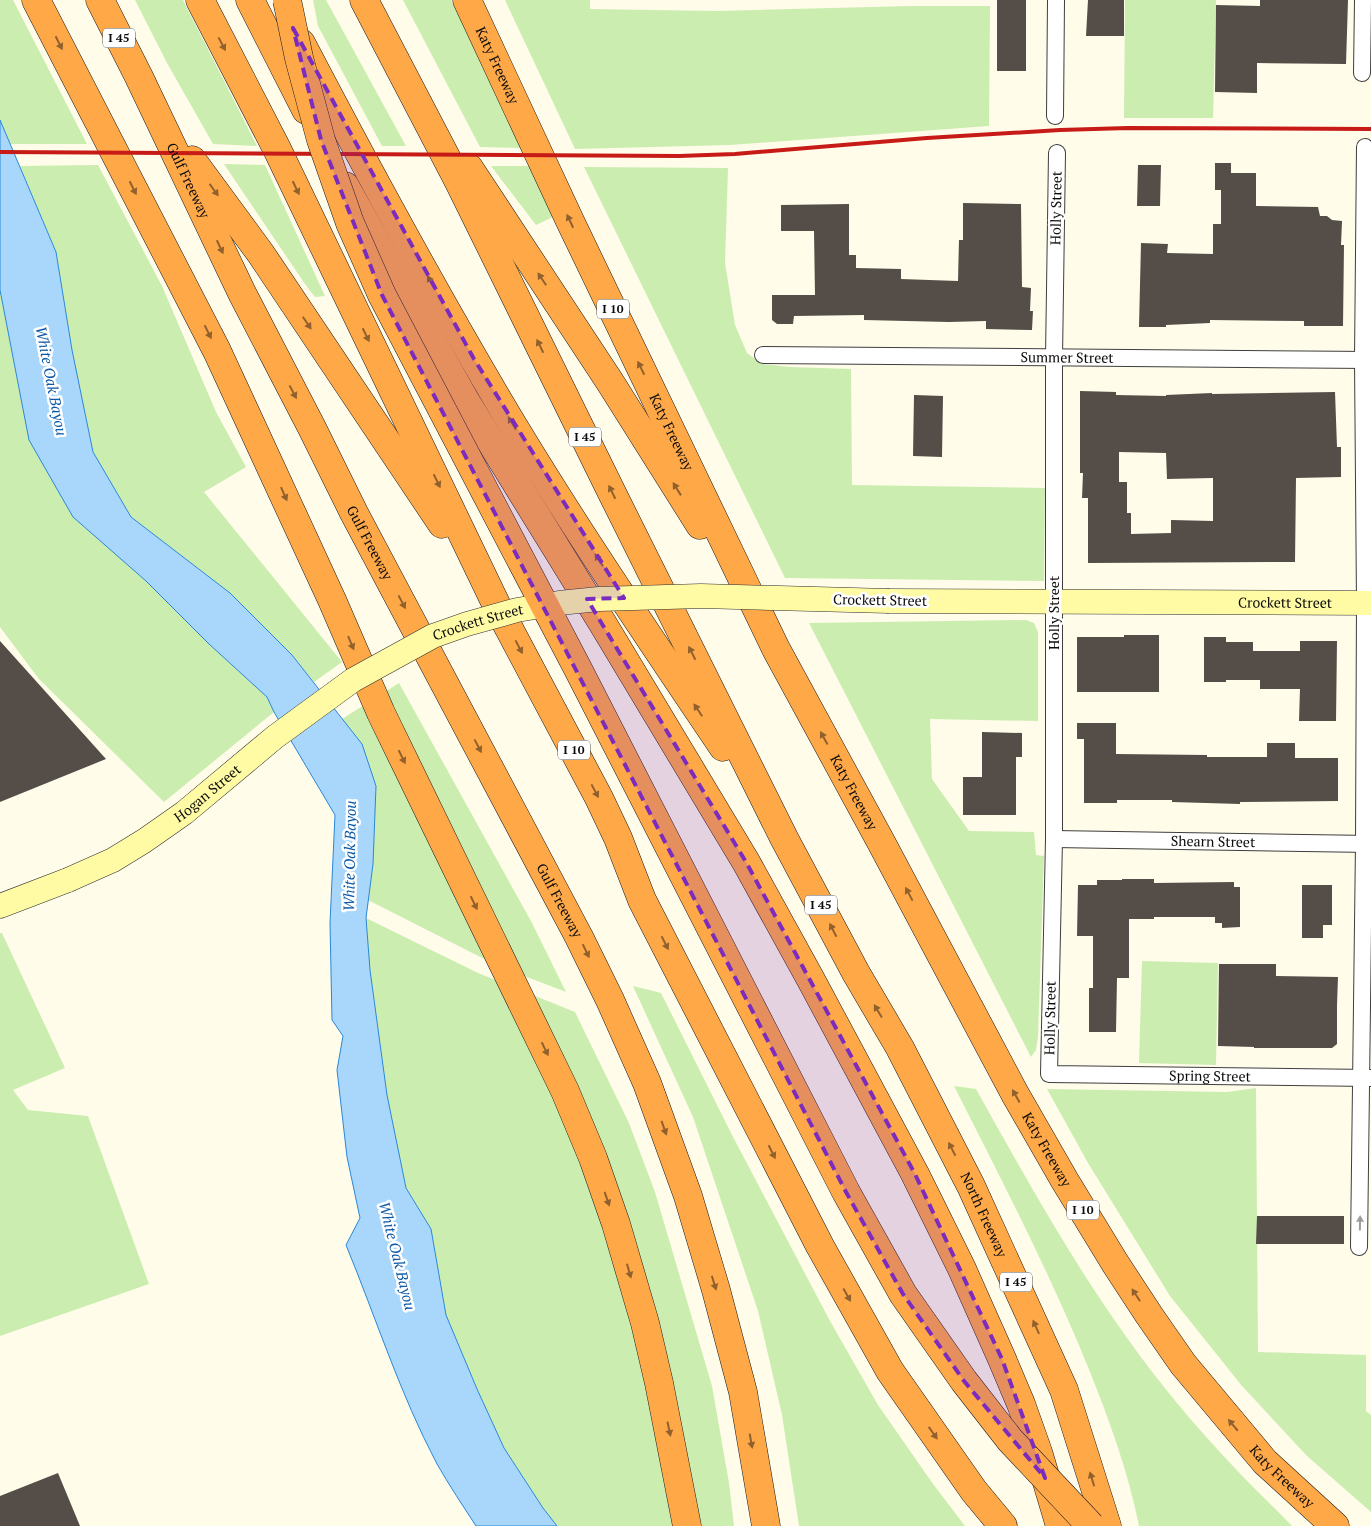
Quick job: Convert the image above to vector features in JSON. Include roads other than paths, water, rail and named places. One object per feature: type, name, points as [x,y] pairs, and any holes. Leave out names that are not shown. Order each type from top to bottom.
[{"type":"highway","points":[[36,0],[217,351],[332,600],[381,713],[565,1091],[593,1158],[616,1224],[645,1323],[661,1392],[687,1526]]},
{"type":"highway","name":"Gulf Freeway","points":[[100,0],[139,77],[242,294],[354,513],[579,937],[610,1000],[647,1083],[688,1196],[716,1290],[742,1392],[766,1526]]},
{"type":"highway","name":"I 10","points":[[200,0],[277,149],[496,604],[599,798],[618,838],[642,900],[820,1246],[890,1372],[974,1491],[1003,1526]]},
{"type":"highway","points":[[250,0],[348,192],[465,400],[603,624],[740,854],[810,978],[915,1174],[962,1269],[1021,1404],[1038,1452],[1060,1526]]},
{"type":"highway","points":[[279,0],[382,197],[513,424],[654,646],[784,838]]},
{"type":"highway","points":[[287,0],[299,58],[321,140],[350,223],[382,295],[578,669],[846,1192],[903,1294],[964,1381],[1010,1440],[1091,1526]]},
{"type":"highway","name":"I 45","points":[[364,0],[459,182],[784,838]]},
{"type":"highway","name":"Katy Freeway","points":[[467,0],[570,221],[776,649],[1015,1094],[1065,1181],[1115,1262],[1183,1364],[1265,1462],[1335,1526]]},
{"type":"highway","points":[[384,36],[610,382],[776,649]]},
{"type":"highway","points":[[139,77],[178,140],[260,254],[496,604]]},
{"type":"highway","name":"North Freeway","points":[[784,838],[856,974],[900,1048],[971,1186],[1064,1390],[1107,1526]]},
{"type":"main road","name":"Crockett Street","points":[[399,654],[433,636],[517,610],[599,599],[700,596],[889,601],[1368,603]]},
{"type":"main road","name":"Hogan Street","points":[[0,906],[114,860],[184,813],[275,737],[353,680],[399,654]]},
{"type":"street","points":[[1055,116],[1056,0]]},
{"type":"street","points":[[1362,73],[1363,0]]},
{"type":"street","points":[[1359,1247],[1366,1078],[1368,844],[1365,147]]},
{"type":"street","name":"Holly Street","points":[[1049,1074],[1054,838],[1054,358],[1057,153]]},
{"type":"street","name":"Summer Street","points":[[763,355],[1367,360]]},
{"type":"street","name":"Shearn Street","points":[[1054,838],[1368,844]]},
{"type":"street","name":"Spring Street","points":[[1049,1074],[1366,1078]]},
{"type":"water","name":"White Oak Bayou","points":[[0,120],[56,252],[72,350],[93,452],[131,517],[230,593],[292,655],[362,744],[376,786],[373,864],[366,918],[370,970],[387,1095],[406,1188],[431,1229],[446,1315],[477,1389],[504,1448],[557,1526],[476,1526],[437,1464],[411,1411],[389,1356],[346,1245],[360,1218],[347,1157],[337,1070],[343,1036],[332,1020],[330,923],[335,815],[267,697],[209,644],[146,581],[73,517],[29,440],[0,290]]},
{"type":"railway","points":[[0,152],[679,156],[735,154],[927,138],[1060,130],[1128,128],[1371,129]]}]
